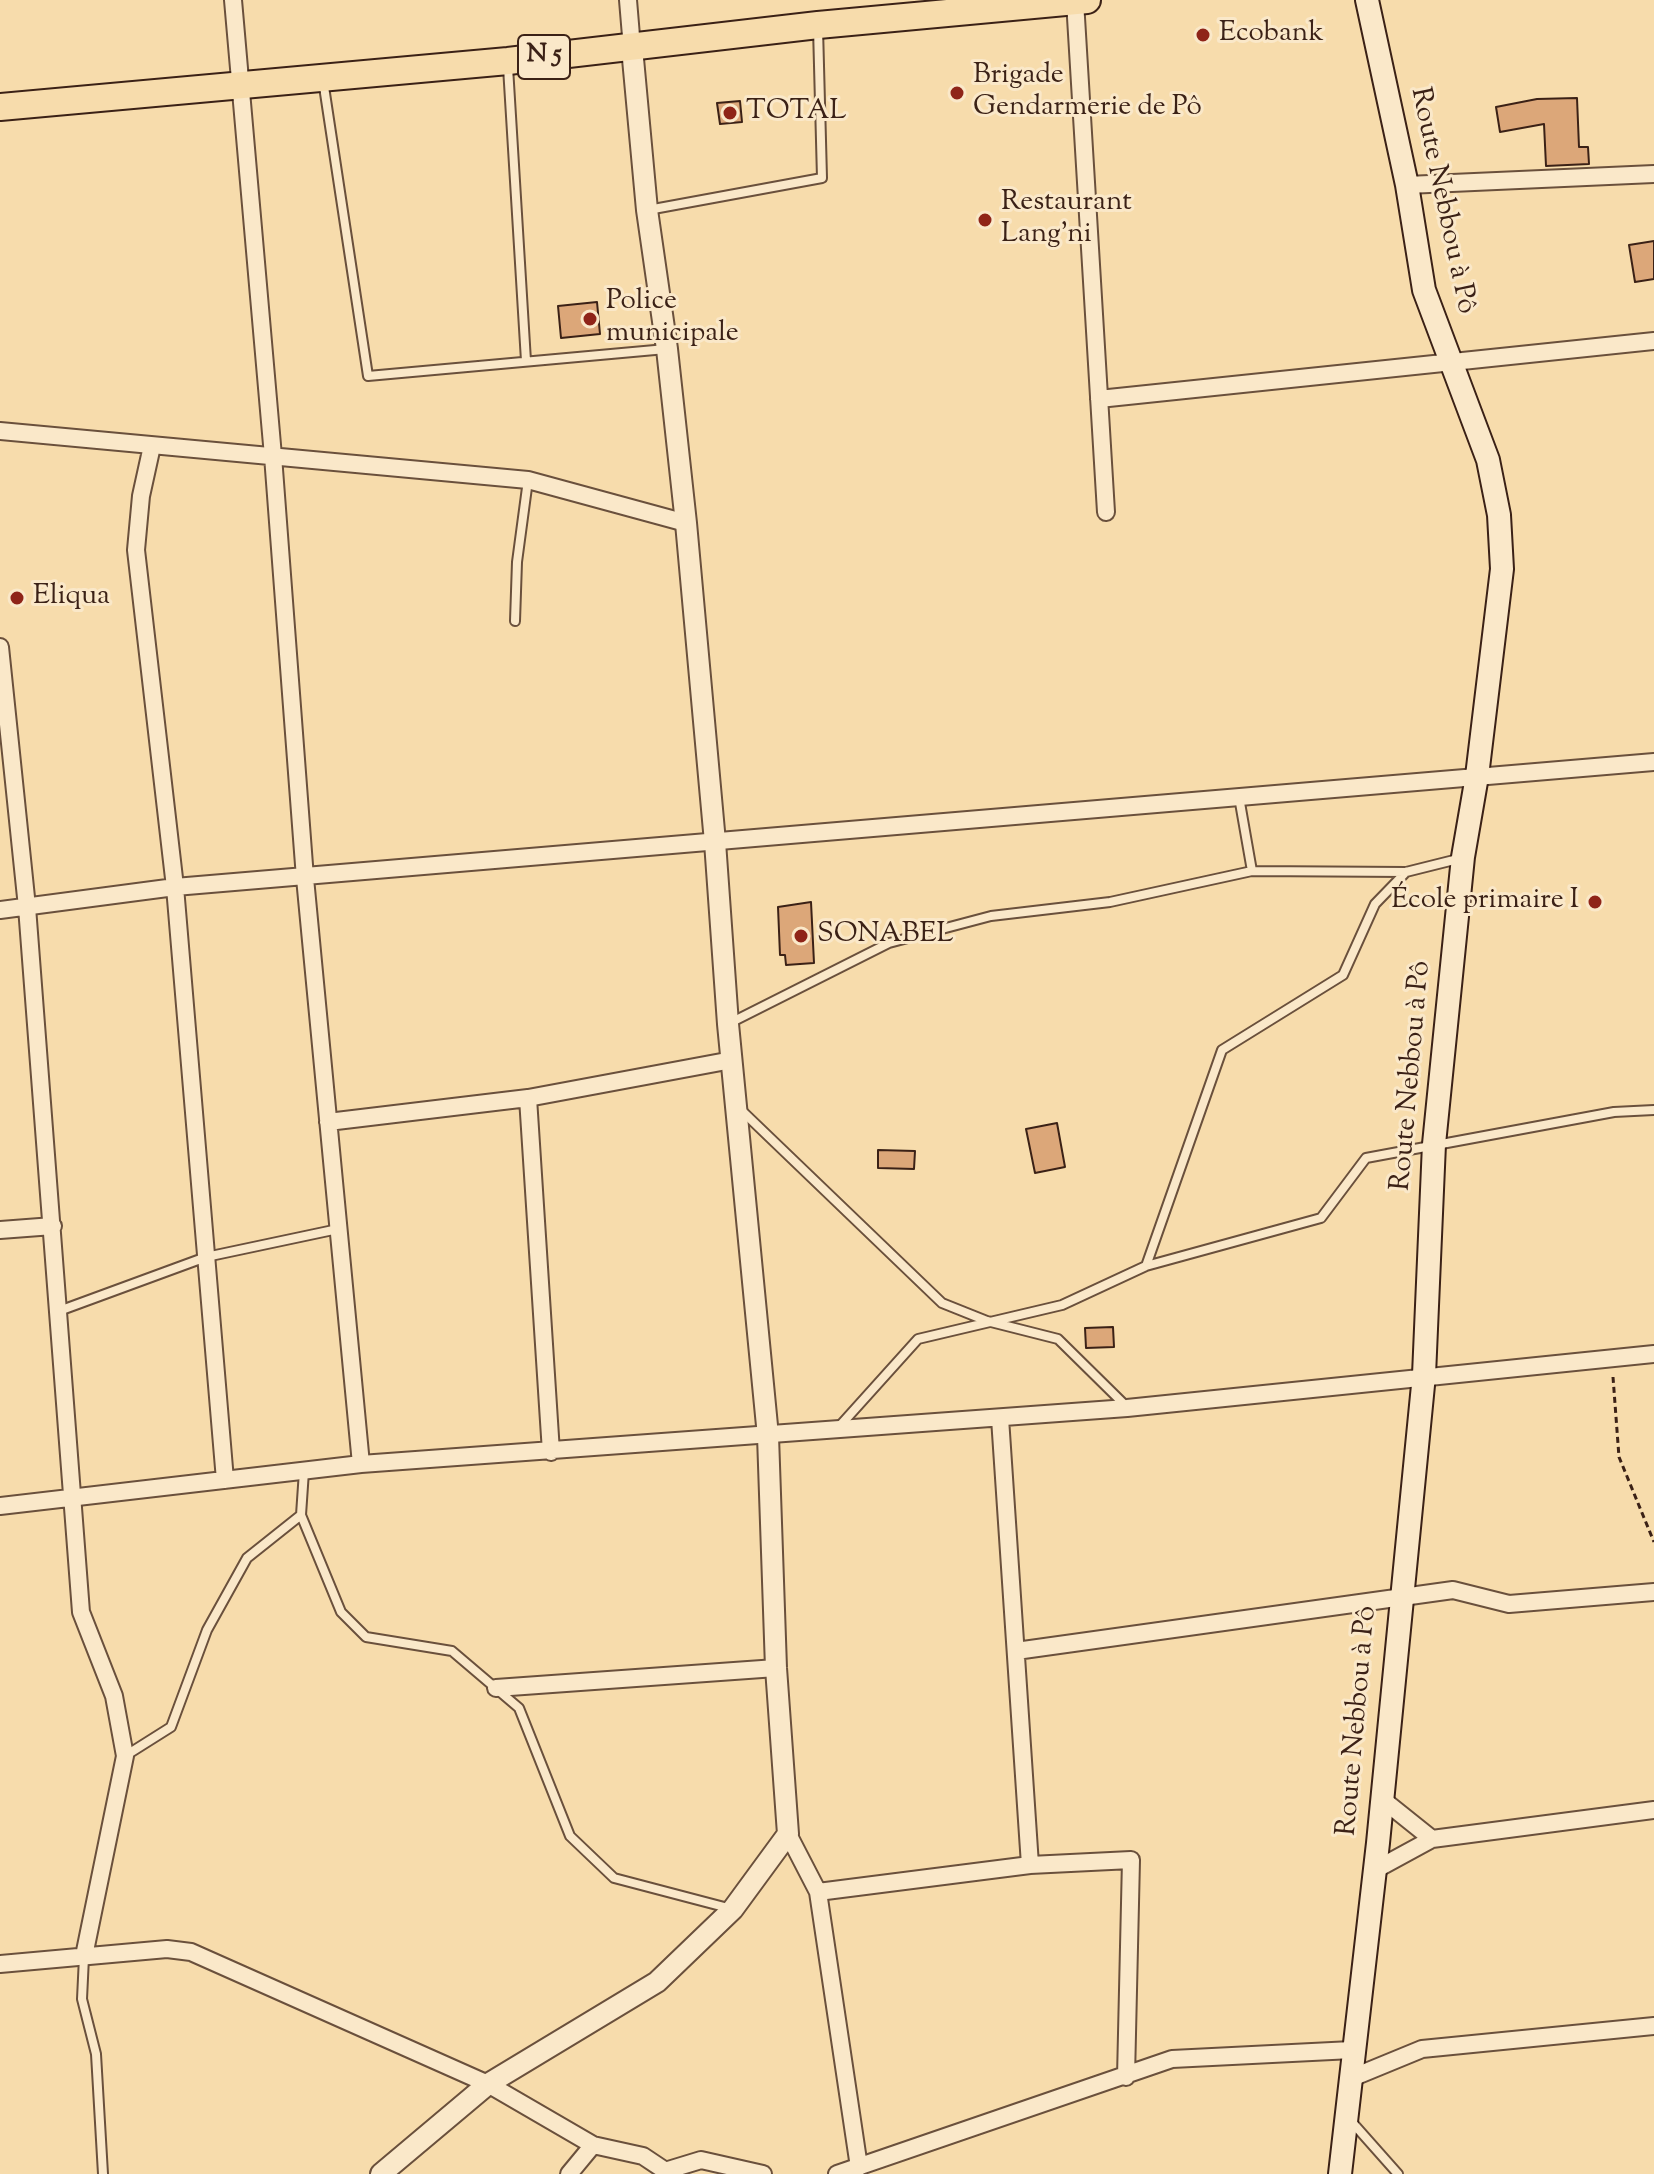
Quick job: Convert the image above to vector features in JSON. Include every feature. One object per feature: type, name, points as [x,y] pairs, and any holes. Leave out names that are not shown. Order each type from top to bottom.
[{"type":"highway","name":"N 5","points":[[0,107],[238,83],[508,61],[818,25],[1079,0]]},
{"type":"main road","name":"Route Nebbou à Pô","points":[[1339,2170],[1375,1870],[1424,1375],[1434,1144],[1463,857],[1477,776],[1502,569],[1499,515],[1488,460],[1424,290],[1407,185],[1367,0]]},
{"type":"street","points":[[233,0],[273,456],[305,878],[361,1464]]},
{"type":"street","points":[[628,0],[647,210],[667,349],[686,523],[728,1024],[768,1436],[776,1668],[788,1834],[818,1892],[859,2167]]},
{"type":"street","points":[[1079,0],[1106,512]]},
{"type":"street","points":[[1407,185],[1654,174]]},
{"type":"street","points":[[1099,399],[1654,341]]},
{"type":"street","points":[[0,431],[528,480],[686,523]]},
{"type":"street","points":[[152,446],[141,496],[136,550],[175,887],[225,1480]]},
{"type":"street","points":[[0,647],[27,907],[81,1612],[114,1696],[125,1756],[84,1956]]},
{"type":"street","points":[[0,910],[175,887],[1654,762]]},
{"type":"street","points":[[328,1122],[528,1098],[732,1060]]},
{"type":"street","points":[[528,1098],[551,1452]]},
{"type":"street","points":[[0,1230],[53,1226]]},
{"type":"street","points":[[0,1506],[361,1464],[1127,1408],[1424,1375],[1654,1354]]},
{"type":"street","points":[[1000,1418],[1030,1865]]},
{"type":"street","points":[[1016,1651],[1400,1600],[1453,1590],[1509,1604],[1654,1592]]},
{"type":"street","points":[[496,1688],[776,1668]]},
{"type":"street","points":[[1382,1799],[1432,1839]]},
{"type":"street","points":[[1375,1870],[1432,1839],[1654,1810]]},
{"type":"street","points":[[381,2174],[488,2084],[657,1982],[733,1909],[788,1834]]},
{"type":"street","points":[[818,1892],[1030,1865],[1131,1860],[1126,2077]]},
{"type":"street","points":[[0,1964],[167,1949],[191,1952],[488,2084],[593,2145],[643,2156],[667,2172],[701,2160],[763,2174]]},
{"type":"street","points":[[1349,2079],[1422,2049],[1654,2026]]},
{"type":"street","points":[[837,2174],[1172,2059],[1352,2050]]},
{"type":"street","points":[[569,2174],[593,2145]]},
{"type":"lane","points":[[647,210],[822,178],[818,25]]},
{"type":"lane","points":[[508,61],[526,361]]},
{"type":"lane","points":[[322,78],[368,376],[667,349]]},
{"type":"lane","points":[[515,621],[517,562],[528,480]]},
{"type":"lane","points":[[1239,795],[1252,871]]},
{"type":"lane","points":[[728,1024],[889,943],[991,916],[1110,902],[1252,871],[1406,872],[1463,857]]},
{"type":"lane","points":[[1146,1266],[1222,1050],[1343,975],[1375,904],[1406,872]]},
{"type":"lane","points":[[737,1105],[942,1303],[987,1321],[1058,1339],[1127,1408]]},
{"type":"lane","points":[[835,1431],[918,1339],[1062,1305],[1146,1266],[1321,1218],[1366,1158],[1614,1112],[1654,1110]]},
{"type":"lane","points":[[59,1311],[206,1257],[339,1229]]},
{"type":"lane","points":[[304,1471],[301,1515],[341,1612],[366,1637],[452,1651],[519,1708],[570,1836],[614,1878],[733,1909]]},
{"type":"lane","points":[[125,1756],[171,1727],[207,1630],[247,1558],[301,1515]]},
{"type":"lane","points":[[84,1956],[82,1999],[96,2054],[103,2174]]},
{"type":"lane","points":[[1346,2114],[1398,2174]]},
{"type":"path","points":[[1612,1359],[1619,1457],[1654,1542]]},
{"type":"building","points":[[1577,98],[1579,147],[1588,147],[1589,164],[1546,166],[1544,124],[1500,132],[1496,107],[1537,99]]},
{"type":"building","points":[[740,101],[742,122],[720,124],[717,103]]},
{"type":"building","points":[[1654,241],[1654,279],[1635,282],[1629,245]]},
{"type":"building","points":[[597,302],[600,334],[561,338],[558,306]]},
{"type":"building","points":[[811,902],[814,963],[786,965],[785,955],[780,955],[778,907]]},
{"type":"building","points":[[1057,1123],[1065,1167],[1035,1173],[1026,1129]]},
{"type":"building","points":[[878,1150],[915,1151],[914,1169],[878,1168]]},
{"type":"building","points":[[1113,1327],[1114,1347],[1086,1348],[1085,1328]]},
{"type":"place","name":"Ecobank","points":[[1203,35]]},
{"type":"place","name":"Brigade Gendarmerie de Pô","points":[[957,93]]},
{"type":"place","name":"TOTAL","points":[[730,113]]},
{"type":"place","name":"Restaurant Lang'ni","points":[[985,220]]},
{"type":"place","name":"Police municipale","points":[[590,319]]},
{"type":"place","name":"Eliqua","points":[[17,598]]},
{"type":"place","name":"École primaire I","points":[[1595,902]]},
{"type":"place","name":"SONABEL","points":[[801,936]]}]
